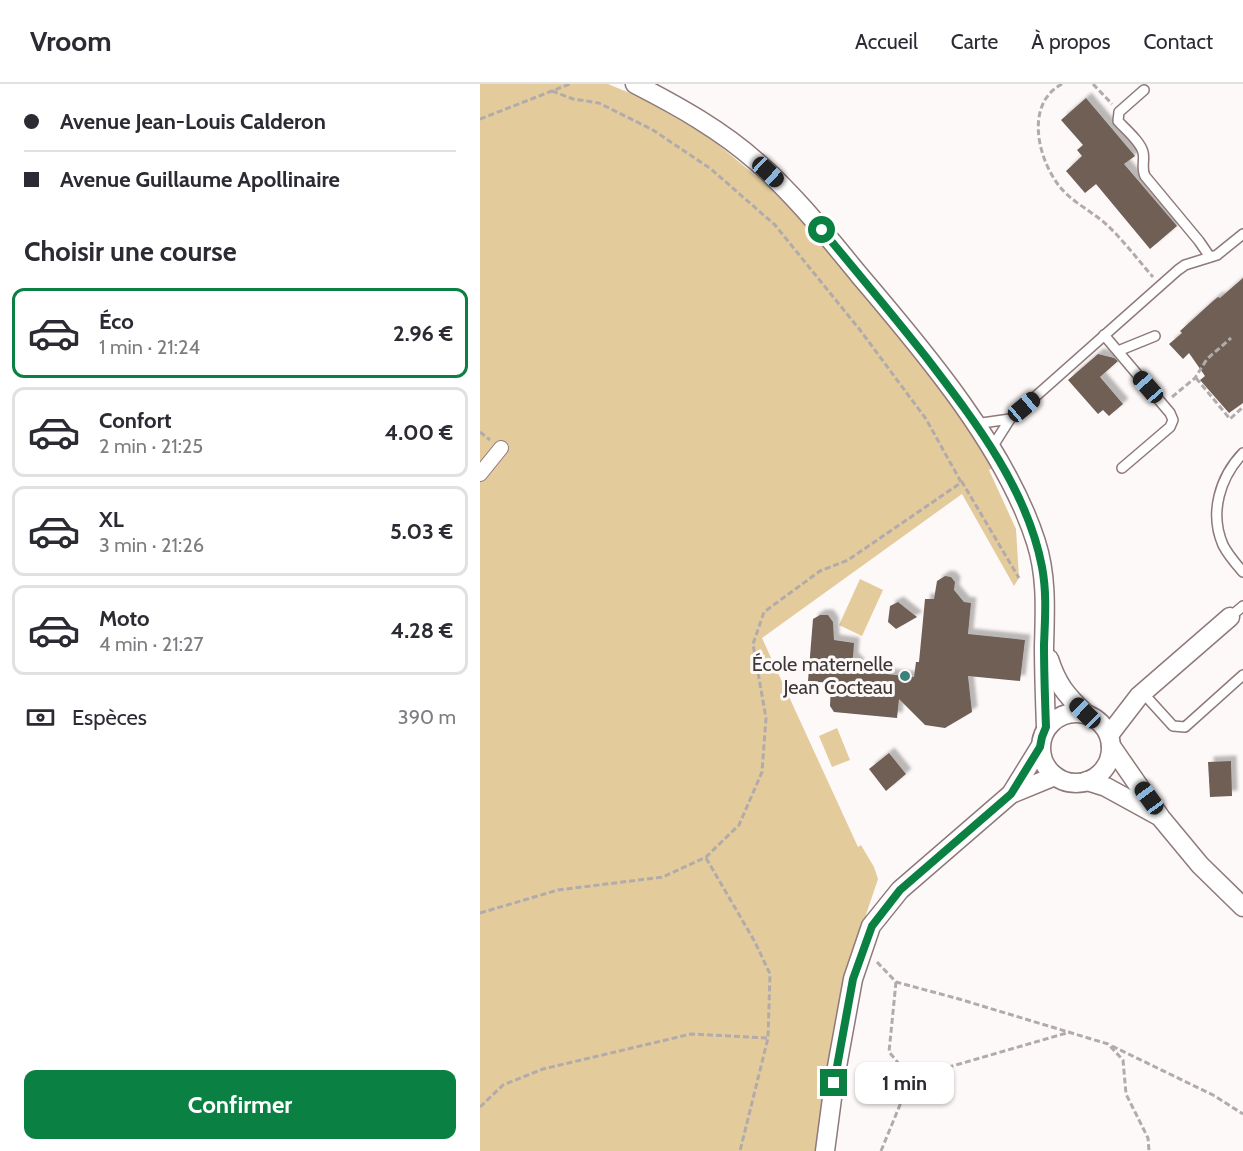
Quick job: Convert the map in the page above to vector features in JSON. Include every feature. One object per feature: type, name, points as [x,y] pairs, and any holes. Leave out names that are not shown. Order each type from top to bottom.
[{"type":"street","points":[[636,84],[665,90],[756,161],[793,196],[886,307],[948,386],[991,449],[1024,510],[1037,543],[1045,600],[1046,727]]},
{"type":"street","points":[[480,474],[501,448]]},
{"type":"street","points":[[1040,747],[1046,768],[1065,782],[1087,781],[1097,776],[1110,758],[1110,741],[1141,695],[1236,611]]},
{"type":"street","points":[[1044,646],[1055,678],[1066,695],[1090,716],[1110,741],[1161,818],[1200,865],[1243,907]]},
{"type":"street","points":[[825,1151],[834,1083],[853,979],[872,926],[900,890],[1011,794],[1040,747],[1046,727],[1054,719],[1074,712],[1090,716],[1141,695]]},
{"type":"street","points":[[1011,794],[1054,776]]},
{"type":"street","points":[[1087,781],[1106,787],[1161,818]]},
{"type":"lane","points":[[1144,90],[1119,112],[1118,121],[1143,151],[1145,176],[1210,257]]},
{"type":"lane","points":[[991,449],[1010,419],[1160,286],[1185,265],[1222,251],[1243,234]]},
{"type":"lane","points":[[1104,335],[1170,412],[1173,420],[1170,427],[1122,468]]},
{"type":"lane","points":[[1118,351],[1155,336]]},
{"type":"lane","points":[[975,424],[1010,419]]},
{"type":"lane","points":[[1243,453],[1229,469],[1224,479],[1219,497],[1217,519],[1224,547],[1243,572]]},
{"type":"lane","points":[[1141,695],[1173,726],[1180,728],[1185,727],[1243,675]]},
{"type":"path","points":[[480,119],[570,84]]},
{"type":"path","points":[[1062,84],[1049,94],[1038,119],[1038,135],[1050,172],[1069,197],[1105,223],[1160,286]]},
{"type":"path","points":[[1093,84],[1119,112]]},
{"type":"path","points":[[552,91],[573,99],[599,103],[653,130],[711,169],[775,225],[860,330],[926,419],[1019,578]]},
{"type":"path","points":[[1163,404],[1195,378],[1207,359],[1231,338]]},
{"type":"path","points":[[1195,378],[1230,418],[1243,407]]},
{"type":"path","points":[[480,913],[558,890],[663,877],[706,857],[739,825],[762,772],[766,718],[753,644],[764,612],[820,571],[848,560],[961,482]]},
{"type":"path","points":[[706,857],[755,942],[770,974],[768,1038],[740,1151]]},
{"type":"path","points":[[864,948],[896,982],[1108,1044],[1213,1095],[1243,1114]]},
{"type":"path","points":[[896,982],[889,1052],[911,1078]]},
{"type":"path","points":[[911,1078],[1070,1032]]},
{"type":"path","points":[[480,1107],[503,1085],[543,1069],[691,1034],[768,1038]]},
{"type":"path","points":[[1108,1044],[1123,1060],[1126,1094],[1148,1138],[1149,1151]]},
{"type":"path","points":[[881,1151],[911,1078]]},
{"type":"shaded area","points":[[480,84],[608,84],[644,99],[710,138],[773,190],[837,259],[953,406],[993,468],[989,470],[1016,529],[1019,578],[1014,586],[962,494],[762,638],[858,847],[861,845],[878,879],[843,983],[816,1151],[480,1151]]},
{"type":"shaded area","points":[[860,579],[883,590],[862,636],[839,625]]},
{"type":"shaded area","points":[[837,728],[850,760],[832,767],[819,736]]},
{"type":"building","points":[[1086,98],[1135,156],[1124,164],[1177,226],[1150,249],[1096,184],[1085,193],[1066,171],[1082,156],[1077,150],[1083,145],[1061,120]]},
{"type":"building","points":[[1243,278],[1243,403],[1229,413],[1200,380],[1205,376],[1189,353],[1183,359],[1169,344],[1213,301],[1220,298]]},
{"type":"building","points":[[1098,354],[1118,361],[1100,377],[1123,404],[1109,416],[1103,410],[1098,414],[1068,380]]},
{"type":"building","points":[[945,576],[951,577],[955,582],[954,590],[964,602],[971,603],[968,634],[1025,640],[1020,681],[968,676],[972,712],[945,728],[925,725],[899,699],[897,718],[834,712],[830,706],[831,683],[808,681],[813,619],[820,615],[828,615],[833,622],[834,640],[854,643],[853,658],[859,664],[859,671],[914,677],[916,662],[919,662],[925,599],[934,599],[937,581]]},
{"type":"building","points":[[898,602],[917,617],[896,629],[888,622],[890,606]]},
{"type":"building","points":[[889,753],[906,774],[886,791],[869,769]]},
{"type":"building","points":[[1231,761],[1232,796],[1210,797],[1208,762]]},
{"type":"place","name":"École maternelle Jean Cocteau","points":[[905,676]]},
{"type":"route","points":[[822,230],[948,386],[985,438],[1006,473],[1037,543],[1045,600],[1046,727],[1040,747],[1011,794],[900,890],[872,926],[853,979],[834,1083]]}]
